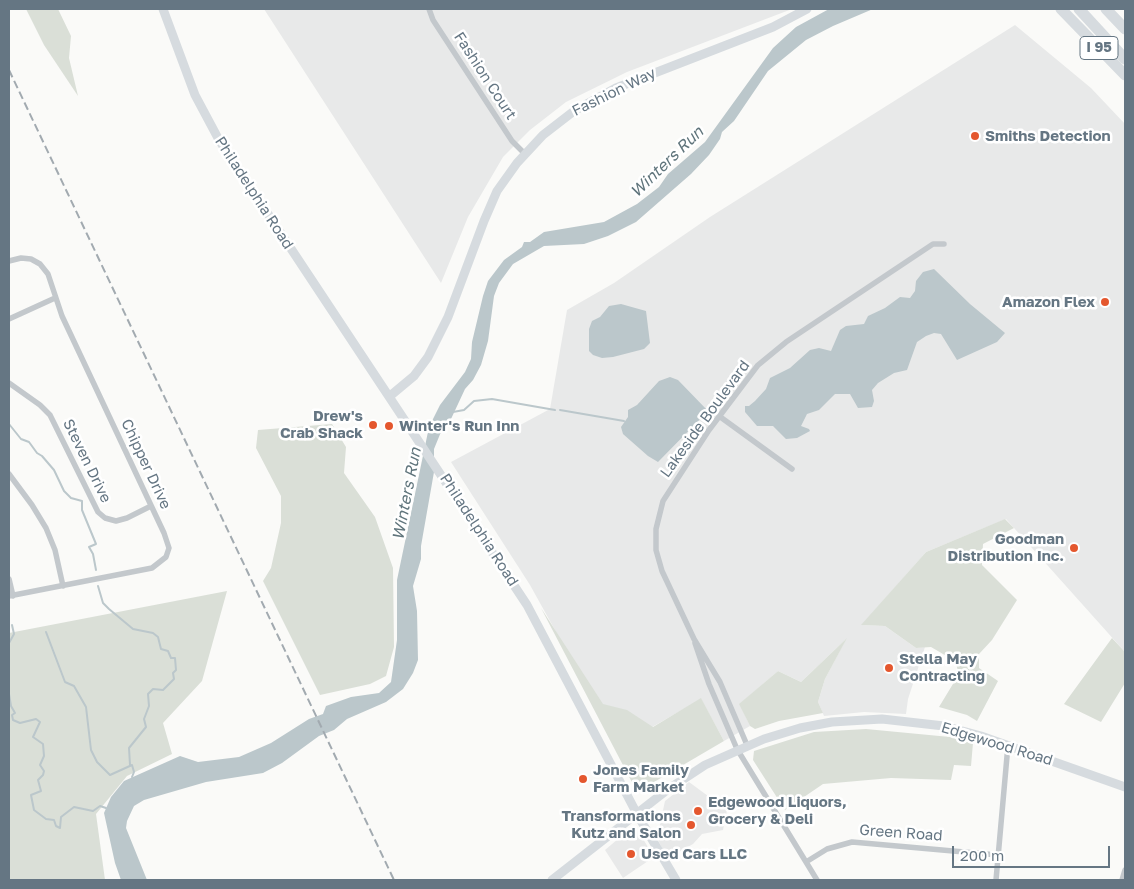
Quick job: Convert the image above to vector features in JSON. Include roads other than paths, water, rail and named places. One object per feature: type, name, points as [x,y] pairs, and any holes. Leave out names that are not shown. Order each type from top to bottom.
[{"type":"highway","name":"I 95","points":[[1061,9],[1125,75]]},
{"type":"highway","points":[[1079,9],[1125,59]]},
{"type":"highway","name":"I 95","points":[[1106,9],[1125,29]]},
{"type":"street","name":"Philadelphia Road","points":[[164,9],[195,95],[219,140],[527,605],[637,814],[676,880]]},
{"type":"street","name":"Fashion Court","points":[[429,9],[433,20],[508,135],[525,154]]},
{"type":"street","name":"Fashion Way","points":[[390,396],[405,385],[418,371],[436,344],[491,204],[502,184],[525,154],[557,122],[596,98],[634,80],[778,25],[807,9]]},
{"type":"street","name":"Lakeside Boulevard","points":[[747,745],[720,682],[694,639],[662,570],[656,550],[656,529],[663,501],[749,374],[770,354],[933,244],[944,244]]},
{"type":"street","name":"Chipper Drive","points":[[9,262],[25,258],[40,264],[48,274],[55,298],[167,540],[168,553],[162,562],[152,568],[11,596]]},
{"type":"street","points":[[9,319],[55,298]]},
{"type":"street","name":"Steven Drive","points":[[9,383],[40,405],[50,415],[98,512],[105,518],[116,521],[127,518],[151,506]]},
{"type":"street","points":[[719,416],[792,469]]},
{"type":"street","points":[[9,474],[46,528],[55,550],[63,586]]},
{"type":"street","points":[[9,579],[11,596]]},
{"type":"street","name":"Lakeside Boulevard","points":[[694,639],[708,684],[737,749],[817,880]]},
{"type":"street","name":"Edgewood Road","points":[[552,880],[690,774],[747,745],[800,728],[832,722],[870,719],[944,726],[1008,745],[1125,787]]},
{"type":"street","points":[[996,880],[1008,745]]},
{"type":"street","name":"Green Road","points":[[806,862],[826,849],[852,842],[998,855]]},
{"type":"street","points":[[1122,880],[1125,870]]},
{"type":"waterway","points":[[453,412],[464,410],[474,401],[492,399],[555,410]]},
{"type":"waterway","points":[[560,410],[624,421]]},
{"type":"waterway","points":[[9,424],[21,439],[29,442],[54,470],[64,491],[71,498],[82,501],[82,510],[96,544],[89,547],[93,554],[96,570]]},
{"type":"waterway","points":[[98,586],[103,603],[109,609],[133,629],[153,633],[158,637],[161,649],[168,651],[171,658],[175,658],[176,670],[173,673],[174,679],[163,690],[153,689],[148,694],[149,706],[144,719],[146,727],[129,748],[130,765]]},
{"type":"waterway","points":[[9,643],[14,634],[12,625]]},
{"type":"waterway","points":[[46,632],[65,682],[74,686],[86,707],[91,750],[97,762],[110,775],[132,765],[134,772],[132,777]]},
{"type":"waterway","points":[[9,694],[11,706],[15,713],[12,715],[13,720],[20,723],[36,719],[40,722],[33,737],[43,744],[44,756],[40,765],[44,771],[38,780],[41,791],[31,795],[34,810],[46,819],[54,820],[56,826],[60,828],[61,817],[74,807],[93,811],[100,806],[106,808]]},
{"type":"railway","points":[[9,70],[394,880]]},
{"type":"place","name":"Smiths Detection","points":[[975,136]]},
{"type":"place","name":"Amazon Flex","points":[[1105,302]]},
{"type":"place","name":"Drew's Crab Shack","points":[[373,425]]},
{"type":"place","name":"Winter's Run Inn","points":[[389,426]]},
{"type":"place","name":"Goodman Distribution Inc.","points":[[1074,548]]},
{"type":"place","name":"Stella May Contracting","points":[[889,668]]},
{"type":"place","name":"Jones Family Farm Market","points":[[583,779]]},
{"type":"place","name":"Edgewood Liquors, Grocery & Deli","points":[[698,811]]},
{"type":"place","name":"Transformations Kutz and Salon","points":[[691,825]]},
{"type":"place","name":"Used Cars LLC","points":[[631,854]]},
{"type":"water label","name":"Winters Run","points":[[667,162]]},
{"type":"water label","name":"Winters Run","points":[[407,494]]}]
